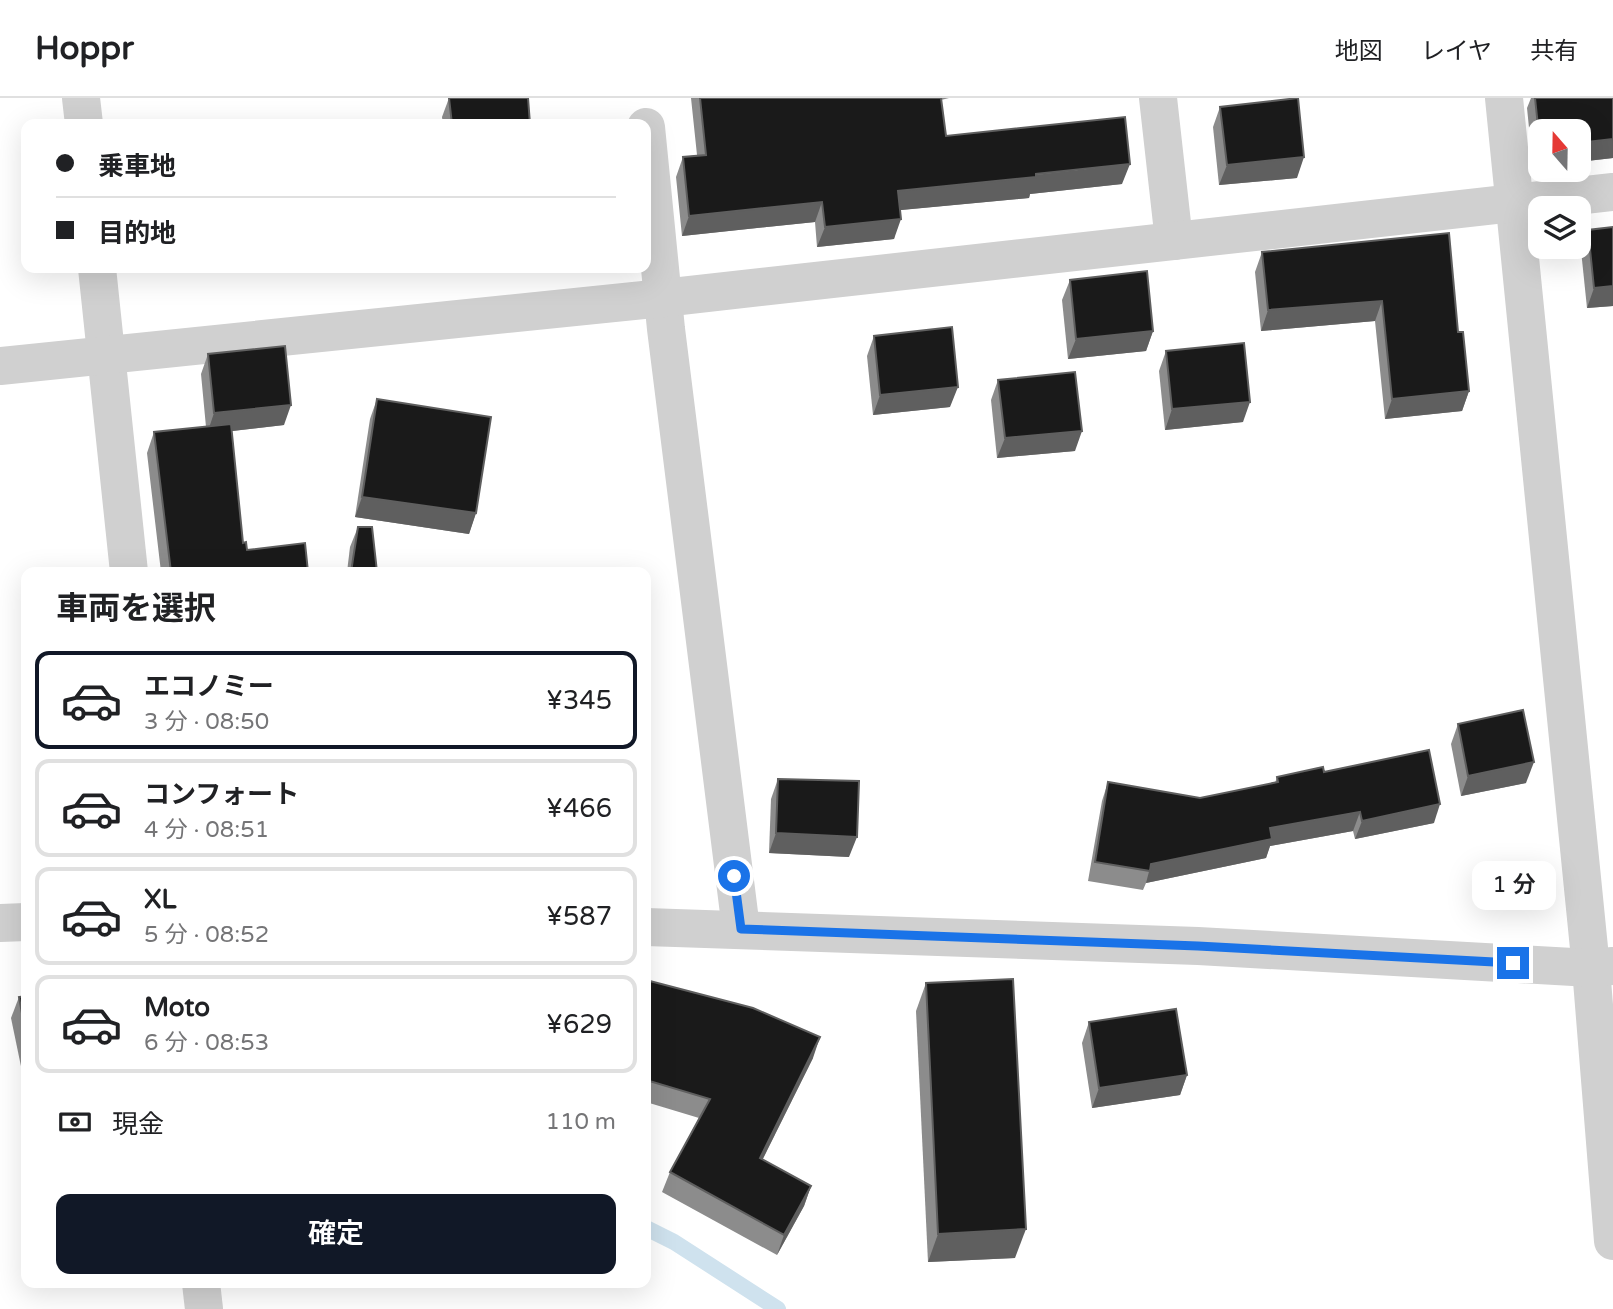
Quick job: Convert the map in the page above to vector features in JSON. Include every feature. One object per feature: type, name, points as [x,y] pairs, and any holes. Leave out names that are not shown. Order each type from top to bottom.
[{"type":"street","points":[[81,98],[83,119]]},
{"type":"street","points":[[643,98],[645,119]]},
{"type":"street","points":[[1157,98],[1174,241]]},
{"type":"street","points":[[1504,98],[1602,967],[1613,1241]]},
{"type":"street","points":[[651,177],[663,298],[741,929]]},
{"type":"street","points":[[0,366],[663,298],[1613,192]]},
{"type":"street","points":[[97,273],[128,567]]},
{"type":"street","points":[[0,923],[21,922]]},
{"type":"street","points":[[651,927],[1198,946],[1602,967]]},
{"type":"street","points":[[202,1288],[204,1309]]},
{"type":"building","points":[[449,98],[528,98],[530,119],[451,119]]},
{"type":"building","points":[[700,98],[941,98],[946,136],[1125,117],[1130,164],[898,191],[901,219],[825,227],[822,202],[689,216],[683,157],[706,155]]},
{"type":"building","points":[[1298,98],[1304,157],[1227,165],[1220,107]]},
{"type":"building","points":[[1535,98],[1613,98],[1613,139],[1591,142],[1591,119],[1537,119]]},
{"type":"building","points":[[1613,227],[1613,286],[1594,288],[1591,230]]},
{"type":"building","points":[[1449,233],[1458,332],[1463,332],[1469,391],[1392,399],[1382,301],[1268,310],[1262,252]]},
{"type":"building","points":[[1147,271],[1153,331],[1076,339],[1070,280]]},
{"type":"building","points":[[952,327],[958,387],[880,395],[874,336]]},
{"type":"building","points":[[1244,343],[1250,402],[1172,409],[1166,351]]},
{"type":"building","points":[[285,346],[291,405],[214,413],[208,354]]},
{"type":"building","points":[[1075,372],[1082,431],[1005,438],[998,380]]},
{"type":"building","points":[[377,399],[491,417],[476,513],[362,497]]},
{"type":"building","points":[[231,424],[243,543],[246,542],[247,550],[305,543],[307,567],[170,567],[154,432]]},
{"type":"building","points":[[358,527],[372,527],[376,567],[352,567]]},
{"type":"building","points":[[1523,710],[1534,762],[1468,776],[1458,724]]},
{"type":"building","points":[[1429,750],[1440,804],[1362,821],[1360,812],[1270,828],[1272,839],[1151,864],[1150,871],[1095,862],[1108,782],[1200,798],[1278,782],[1277,777],[1323,767],[1324,772]]},
{"type":"building","points":[[778,779],[859,781],[857,837],[776,833]]},
{"type":"building","points":[[1013,979],[1026,1229],[938,1234],[926,983]]},
{"type":"building","points":[[651,981],[753,1008],[820,1037],[760,1158],[811,1186],[784,1235],[670,1172],[710,1099],[651,1081]]},
{"type":"building","points":[[1176,1009],[1187,1075],[1099,1088],[1089,1022]]},
{"type":"waterway","points":[[651,1230],[674,1242],[778,1309]]},
{"type":"route","points":[[734,876],[741,929],[1198,946],[1513,963]]}]
